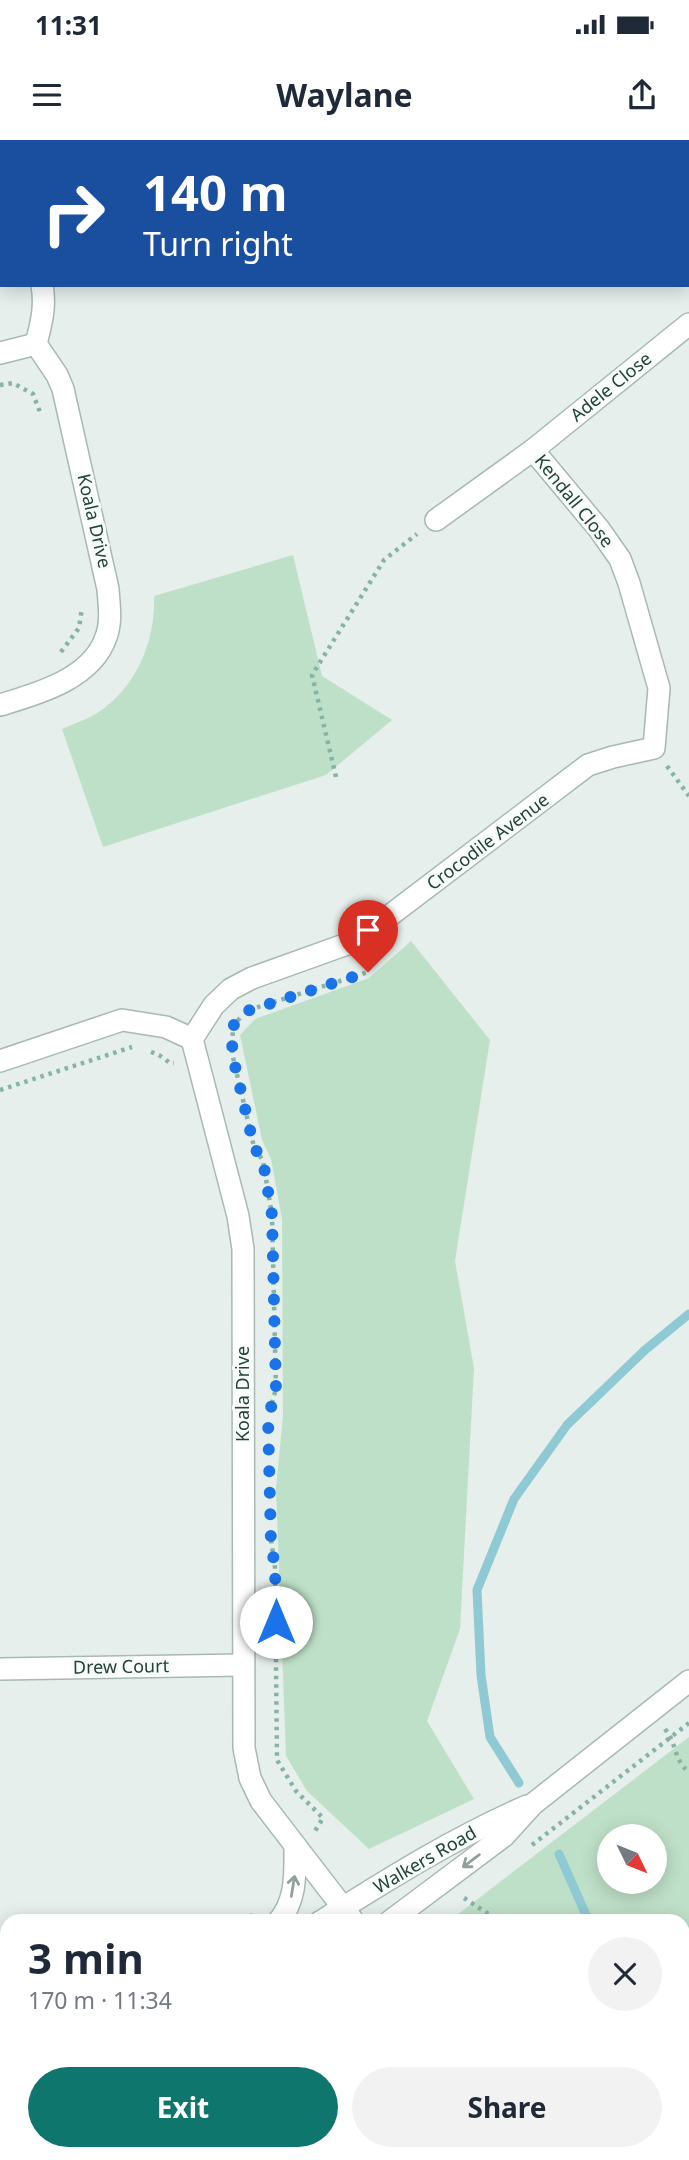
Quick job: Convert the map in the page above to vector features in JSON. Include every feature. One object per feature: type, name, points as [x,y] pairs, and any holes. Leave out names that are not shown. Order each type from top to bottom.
[{"type":"street","points":[[0,353],[36,344],[44,316],[42,287]]},
{"type":"street","name":"Adele Close","points":[[533,450],[689,324]]},
{"type":"street","name":"Koala Drive","points":[[0,705],[68,681],[87,665],[101,648],[110,620],[104,565],[63,389],[36,344]]},
{"type":"street","name":"Kendall Close","points":[[436,520],[533,450],[599,528],[620,559],[659,688],[654,748]]},
{"type":"street","name":"Crocodile Avenue","points":[[195,1049],[214,1004],[231,989],[252,978],[347,944],[376,926],[588,765],[654,748]]},
{"type":"street","points":[[0,1061],[122,1020],[166,1027],[195,1049]]},
{"type":"street","name":"Koala Drive","points":[[195,1049],[238,1216],[243,1250],[244,1748],[250,1778],[261,1801],[349,1914]]},
{"type":"street","name":"Drew Court","points":[[0,1669],[242,1665]]},
{"type":"street","name":"Walkers Road","points":[[400,1914],[504,1836],[533,1804],[689,1681]]},
{"type":"street","name":"Walkers Road","points":[[349,1914],[485,1825],[533,1804]]},
{"type":"street","points":[[283,1914],[291,1900],[295,1880],[295,1847]]},
{"type":"path","points":[[0,385],[13,383],[33,394],[44,420]]},
{"type":"path","points":[[336,777],[312,675],[384,560],[436,520]]},
{"type":"path","points":[[59,654],[79,628],[83,599]]},
{"type":"path","points":[[654,748],[689,796]]},
{"type":"path","points":[[268,1418],[276,1390],[272,1215],[263,1161],[254,1147],[232,1053],[233,1026],[247,1011],[368,972]]},
{"type":"path","points":[[0,1090],[133,1047]]},
{"type":"path","points":[[146,1051],[159,1055],[170,1063],[195,1049],[232,1053]]},
{"type":"path","points":[[271,1530],[275,1567],[277,1760],[296,1791],[323,1818],[312,1836],[295,1847]]},
{"type":"path","points":[[650,1711],[671,1737],[677,1762],[689,1773]]},
{"type":"path","points":[[529,1847],[689,1723]]},
{"type":"path","points":[[475,1890],[464,1898],[489,1914]]},
{"type":"path","points":[[252,1914],[261,1906]]},
{"type":"green space","points":[[293,555],[322,676],[392,720],[326,775],[103,847],[62,729],[84,720],[111,703],[133,677],[147,646],[154,613],[154,596]]},
{"type":"green space","points":[[411,941],[490,1040],[455,1261],[474,1368],[460,1629],[427,1721],[474,1799],[369,1849],[307,1791],[286,1756],[276,1488],[283,1416],[282,1219],[271,1159],[262,1140],[240,1035],[255,1019],[369,978]]},
{"type":"green space","points":[[689,1737],[689,1914],[458,1914]]},
{"type":"waterway","points":[[519,1783],[490,1737],[481,1675],[477,1590],[514,1499],[567,1425],[645,1350],[689,1314]]},
{"type":"waterway","points":[[559,1854],[586,1914]]},
{"type":"route","points":[[276,1622],[268,1418],[276,1390],[272,1215],[263,1161],[254,1147],[232,1053],[233,1026],[247,1011],[368,972]]}]
